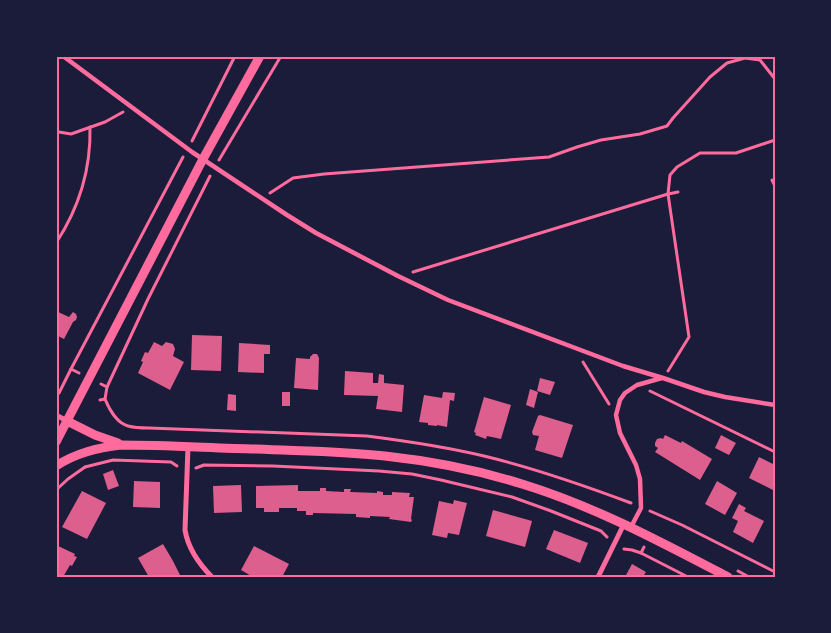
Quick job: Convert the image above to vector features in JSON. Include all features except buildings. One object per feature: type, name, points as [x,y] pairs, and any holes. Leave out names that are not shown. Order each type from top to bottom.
[{"type":"street","points":[[63,56],[203,159],[262,198],[316,233],[398,276],[448,300],[630,368],[704,392],[775,404]]},
{"type":"street","points":[[56,442],[203,159],[260,56]]},
{"type":"street","points":[[598,577],[615,543],[641,508],[640,479],[636,464],[620,433],[616,415],[620,400],[625,393],[636,385],[663,378]]},
{"type":"street","points":[[56,415],[103,438],[131,445]]},
{"type":"street","points":[[56,466],[88,451],[103,447],[131,445],[365,454],[436,463],[520,483],[557,496],[650,536],[728,577]]},
{"type":"street","points":[[188,447],[184,525],[186,536],[194,554],[212,577]]},
{"type":"path","points":[[56,394],[59,392],[236,56]]},
{"type":"path","points":[[149,428],[127,426],[117,419],[108,408],[105,399],[107,387],[148,299],[215,167],[281,56]]},
{"type":"path","points":[[262,198],[293,178],[324,174],[549,158],[601,140],[640,134],[667,126],[716,72],[727,63],[745,58],[760,60],[775,79]]},
{"type":"path","points":[[56,136],[58,131],[70,134],[105,122],[131,107]]},
{"type":"path","points":[[56,242],[66,228],[79,200],[88,155],[90,127]]},
{"type":"path","points":[[663,378],[689,337],[668,194],[670,175],[677,167],[700,153],[736,153],[775,140]]},
{"type":"path","points":[[772,180],[775,186]]},
{"type":"path","points":[[398,276],[678,192]]},
{"type":"path","points":[[575,348],[616,415]]},
{"type":"path","points":[[71,369],[80,373]]},
{"type":"path","points":[[101,384],[107,387]]},
{"type":"path","points":[[636,385],[775,452]]},
{"type":"path","points":[[100,400],[105,399]]},
{"type":"path","points":[[82,460],[85,467]]},
{"type":"path","points":[[56,490],[85,467],[113,460],[170,462],[177,466],[198,468],[204,465],[273,466],[412,474],[512,497],[543,508],[601,531],[607,539],[625,549],[641,552],[688,577]]},
{"type":"path","points":[[641,552],[650,536]]}]
